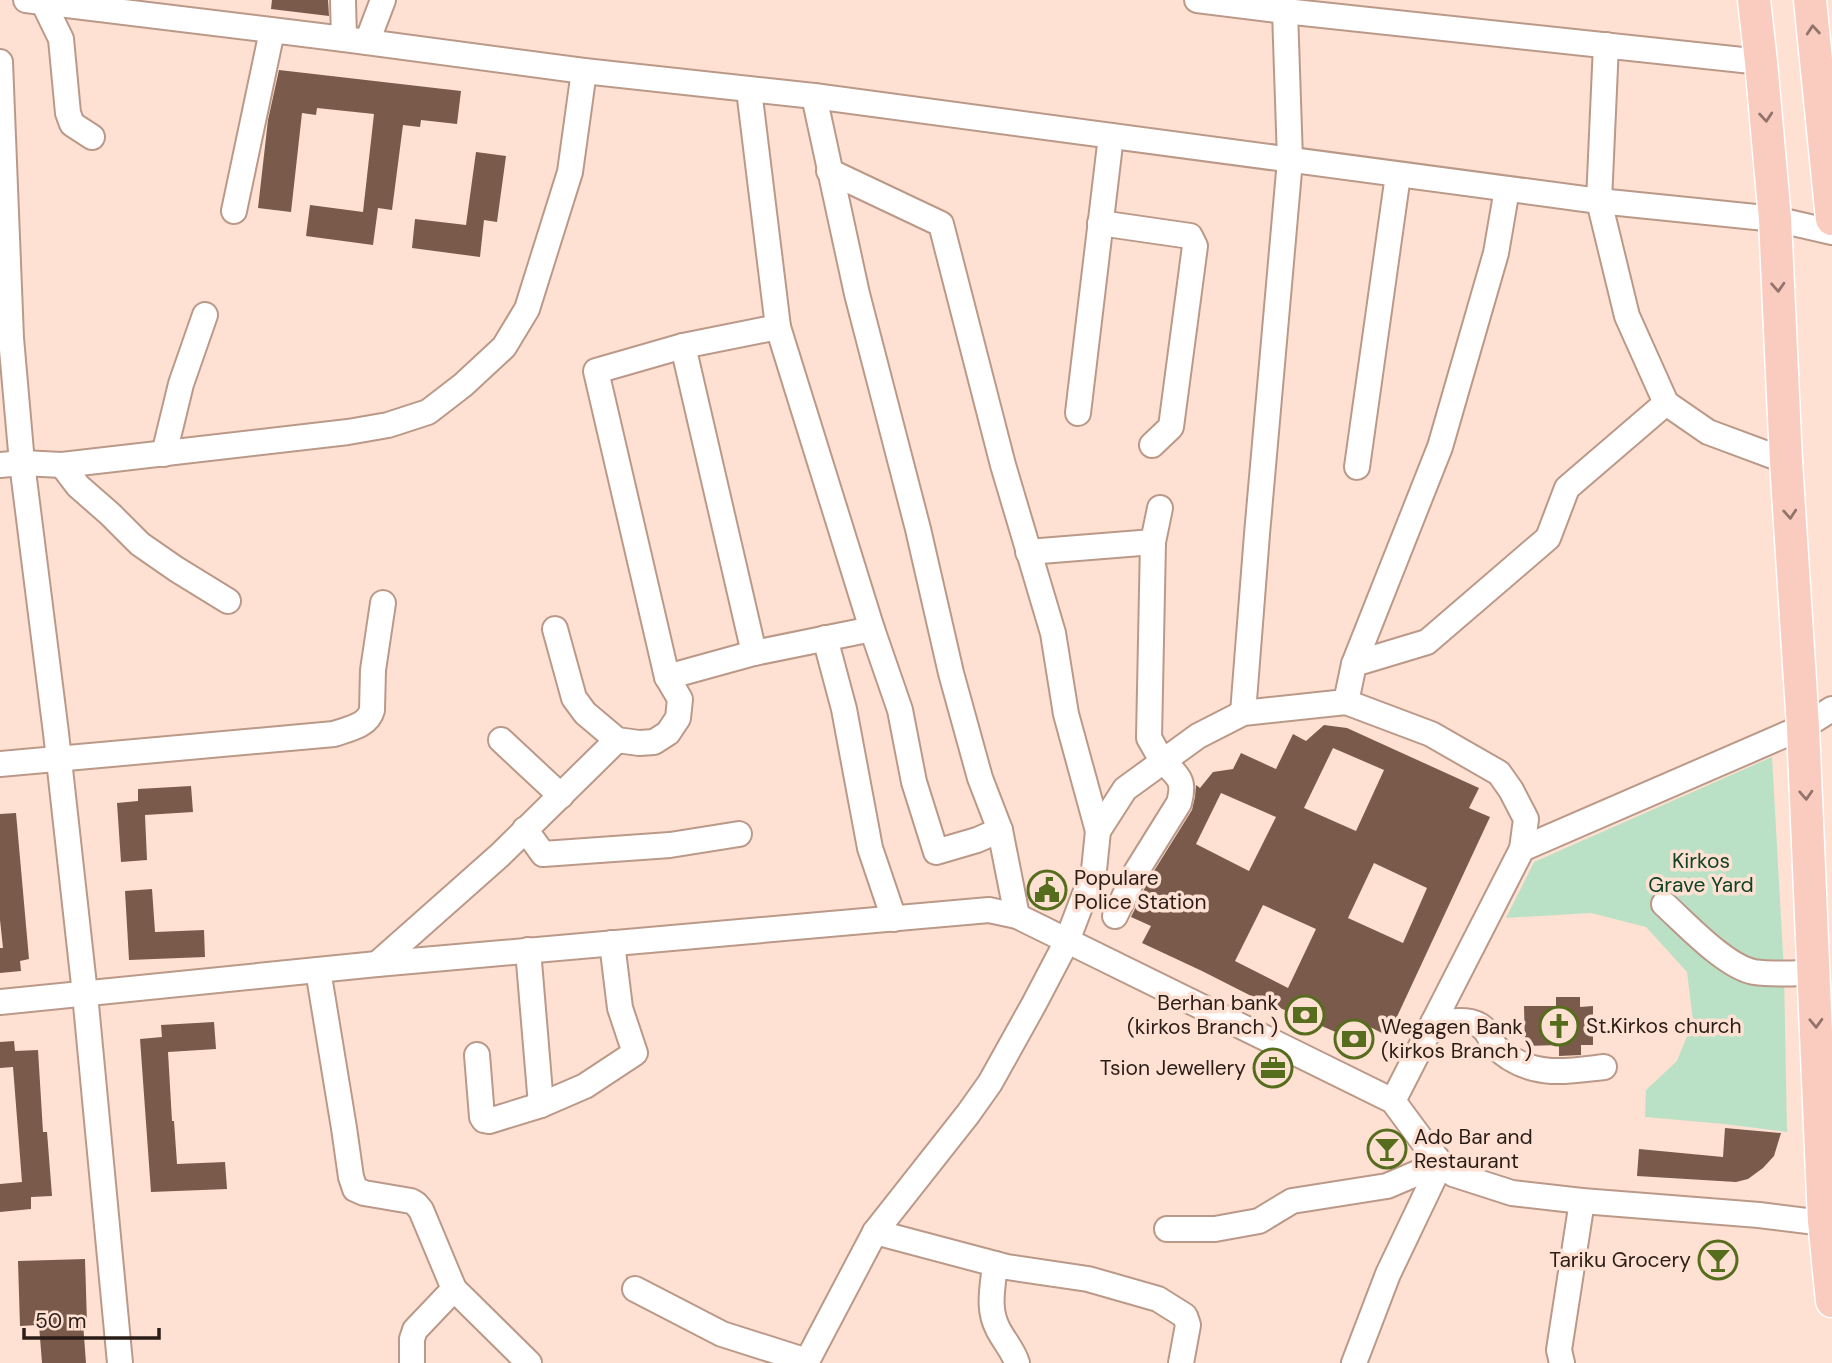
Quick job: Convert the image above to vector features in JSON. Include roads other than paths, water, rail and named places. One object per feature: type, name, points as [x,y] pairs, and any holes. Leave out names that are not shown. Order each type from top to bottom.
[{"type":"main road","points":[[1754,0],[1775,219],[1832,1301]]},
{"type":"main road","points":[[1810,0],[1824,74],[1832,219]]},
{"type":"street","points":[[343,0],[356,41]]},
{"type":"street","points":[[356,41],[383,0]]},
{"type":"street","points":[[1197,0],[1761,62]]},
{"type":"street","points":[[34,1],[584,71],[814,96],[1600,201],[1775,219],[1832,232]]},
{"type":"street","points":[[34,1],[61,39],[68,113],[72,124],[92,137]]},
{"type":"street","points":[[1243,713],[1290,160],[1285,11]]},
{"type":"street","points":[[234,211],[272,30]]},
{"type":"street","points":[[1606,45],[1600,201],[1627,316],[1666,403],[1707,432],[1786,461]]},
{"type":"street","points":[[0,62],[11,464],[59,758],[85,993],[120,1363]]},
{"type":"street","points":[[11,464],[62,465],[348,432],[388,425],[428,412],[503,347],[527,309],[570,172],[584,71]]},
{"type":"street","points":[[749,90],[778,327],[900,710],[914,782],[936,852],[1000,830]]},
{"type":"street","points":[[814,96],[857,294],[915,516],[951,673],[980,778],[1000,830],[1017,916]]},
{"type":"street","points":[[1078,413],[1111,136]]},
{"type":"street","points":[[635,1289],[722,1334],[807,1362],[875,1232],[932,1162],[990,1083],[1067,941],[1094,870],[1098,831],[1066,714],[1052,632],[1003,465],[941,224],[829,171]]},
{"type":"street","points":[[1357,467],[1398,175]]},
{"type":"street","points":[[1346,702],[1354,664],[1440,447],[1496,253],[1507,189]]},
{"type":"street","points":[[1100,223],[1190,236],[1195,246],[1171,427],[1152,445]]},
{"type":"street","points":[[164,454],[181,384],[205,315]]},
{"type":"street","points":[[555,629],[574,698],[585,713],[617,740],[654,742],[668,733],[678,718],[680,699],[667,677],[596,371],[683,346],[778,327]]},
{"type":"street","points":[[683,346],[754,653]]},
{"type":"street","points":[[1354,664],[1427,642],[1548,538],[1567,488],[1666,403]]},
{"type":"street","points":[[62,465],[78,485],[140,544],[228,600]]},
{"type":"street","points":[[1115,916],[1136,872],[1179,803],[1182,790],[1177,773],[1163,761],[1149,738],[1153,542],[1160,508]]},
{"type":"street","points":[[1028,552],[1153,542]]},
{"type":"street","points":[[0,764],[334,734],[366,722],[372,710],[373,670],[383,603]]},
{"type":"street","points":[[667,677],[754,653],[872,629]]},
{"type":"street","points":[[825,638],[844,709],[870,848],[894,919]]},
{"type":"street","points":[[1098,831],[1125,789],[1198,736],[1243,713],[1346,702],[1431,734],[1499,773],[1526,819],[1522,849],[1393,1101]]},
{"type":"street","points":[[1522,849],[1803,727],[1832,709]]},
{"type":"street","points":[[501,740],[561,796]]},
{"type":"street","points":[[377,964],[500,855],[617,740]]},
{"type":"street","points":[[525,829],[543,854],[670,845],[739,834]]},
{"type":"street","points":[[1664,904],[1738,967],[1755,972],[1814,973]]},
{"type":"street","points":[[0,1002],[377,964],[989,910],[1017,916],[1393,1101],[1424,1143],[1453,1174],[1512,1193],[1828,1223]]},
{"type":"street","points":[[477,1055],[483,1119],[489,1121],[541,1105],[585,1086],[635,1053],[620,1008],[612,943]]},
{"type":"street","points":[[528,950],[541,1105]]},
{"type":"street","points":[[318,970],[355,1189],[416,1204],[421,1210],[454,1289],[529,1363]]},
{"type":"street","points":[[1433,1023],[1467,1021],[1479,1025],[1494,1045],[1511,1059],[1528,1067],[1560,1073],[1604,1067]]},
{"type":"street","points":[[1167,1228],[1214,1228],[1259,1222],[1292,1201],[1387,1186],[1441,1163]]},
{"type":"street","points":[[1354,1363],[1388,1274],[1441,1163]]},
{"type":"street","points":[[1562,1363],[1559,1350],[1582,1201]]},
{"type":"street","points":[[875,1232],[995,1264],[1088,1279],[1158,1299],[1185,1316],[1188,1325],[1181,1363]]},
{"type":"street","points":[[995,1264],[990,1307],[997,1328],[1017,1363]]},
{"type":"street","points":[[412,1363],[412,1339],[415,1330],[454,1289]]},
{"type":"place","name":"Populare Police Station","points":[[1047,890]]},
{"type":"place","name":"Berhan bank (kirkos Branch )","points":[[1305,1015]]},
{"type":"place","name":"St.Kirkos church","points":[[1559,1026]]},
{"type":"place","name":"Wegagen Bank (kirkos Branch )","points":[[1354,1039]]},
{"type":"place","name":"Tsion Jewellery","points":[[1273,1068]]},
{"type":"place","name":"Ado Bar and Restaurant","points":[[1387,1149]]},
{"type":"place","name":"Tariku Grocery","points":[[1718,1260]]},
{"type":"park label","name":"Kirkos Grave Yard","points":[[1701,873]]}]
